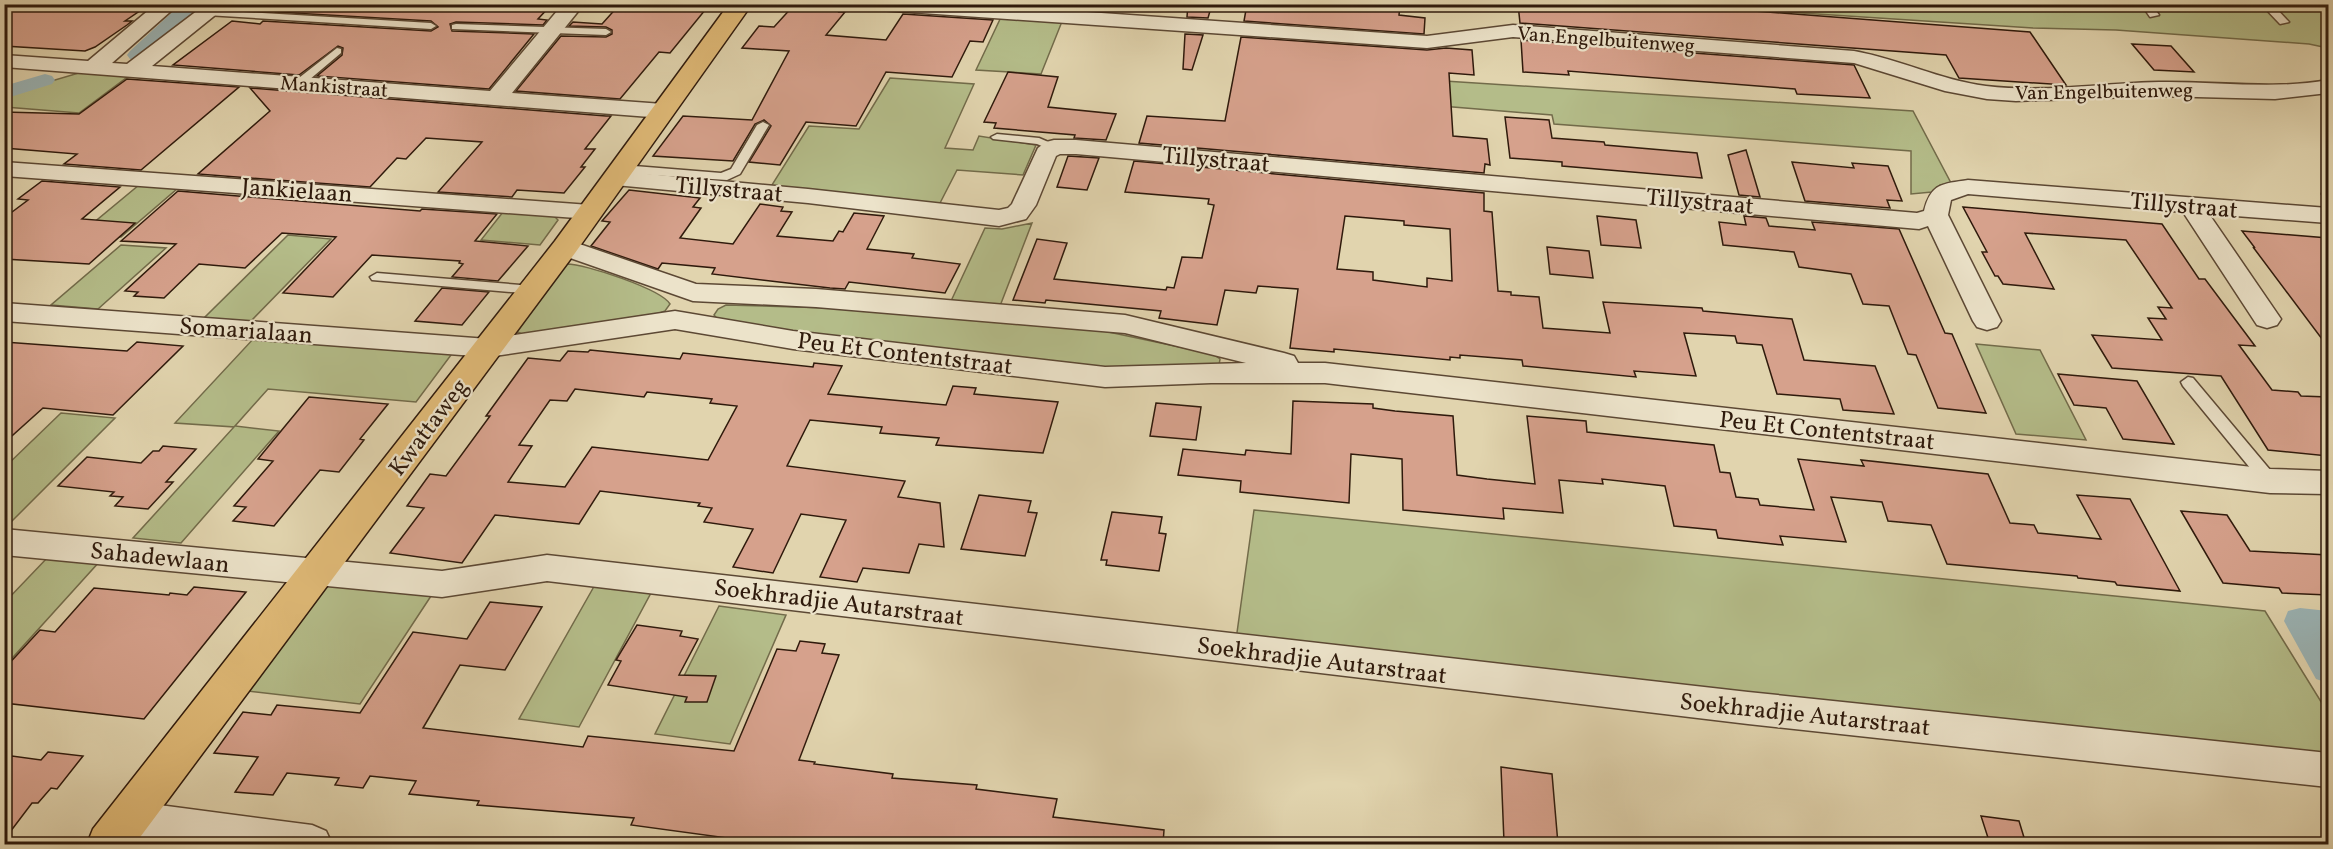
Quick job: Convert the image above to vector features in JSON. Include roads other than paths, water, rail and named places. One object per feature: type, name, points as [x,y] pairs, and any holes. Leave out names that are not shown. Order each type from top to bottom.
[{"type":"main road","name":"Kwattaweg","points":[[119,832],[533,290],[741,4]]},
{"type":"street","points":[[93,68],[169,4]]},
{"type":"street","points":[[495,99],[574,4]]},
{"type":"street","name":"Van Engelbuitenweg","points":[[879,4],[1427,42],[1513,31],[1854,57],[1887,63],[1960,88],[2039,96],[2097,91],[2187,89],[2279,93],[2328,87]]},
{"type":"street","points":[[133,70],[214,9]]},
{"type":"street","name":"Mankistraat","points":[[4,61],[663,111]]},
{"type":"street","name":"Tillystraat","points":[[618,173],[999,218],[1017,214],[1024,204],[1046,153],[1053,147],[1076,147],[1919,221],[1935,215],[1940,196],[1950,190],[1968,187],[2328,216]]},
{"type":"street","name":"Jankielaan","points":[[4,169],[590,212]]},
{"type":"street","points":[[2191,205],[2267,319]]},
{"type":"street","points":[[1935,215],[1987,321]]},
{"type":"street","name":"Peu Et Contentstraat","points":[[565,247],[693,292],[816,298],[1125,324],[1325,373]]},
{"type":"street","points":[[675,320],[693,292]]},
{"type":"street","name":"Somarialaan","points":[[4,312],[488,348]]},
{"type":"street","name":"Peu Et Contentstraat","points":[[488,348],[675,320],[793,340],[1105,377],[1211,373],[1325,373],[2270,481],[2328,483]]},
{"type":"street","name":"Sahadewlaan","points":[[4,542],[316,573]]},
{"type":"street","name":"Soekhradjie Autarstraat","points":[[316,573],[442,584],[547,568],[1748,708],[2328,770]]},
{"type":"street","points":[[119,832],[312,844]]},
{"type":"lane","points":[[2146,4],[2154,15]]},
{"type":"lane","points":[[2266,4],[2284,22]]},
{"type":"lane","points":[[214,9],[431,26]]},
{"type":"lane","points":[[456,27],[551,32],[606,32]]},
{"type":"lane","points":[[299,83],[337,51]]},
{"type":"lane","points":[[618,173],[723,177],[730,175],[736,171],[763,125]]},
{"type":"lane","name":"Tillystraat","points":[[997,137],[1039,141],[1053,147]]},
{"type":"lane","points":[[376,277],[533,290]]},
{"type":"lane","points":[[2188,382],[2270,481]]},
{"type":"waterway","points":[[137,55],[193,4]]},
{"type":"waterway","points":[[4,93],[45,80]]},
{"type":"waterway","points":[[2328,624],[2300,621],[2328,669]]}]
